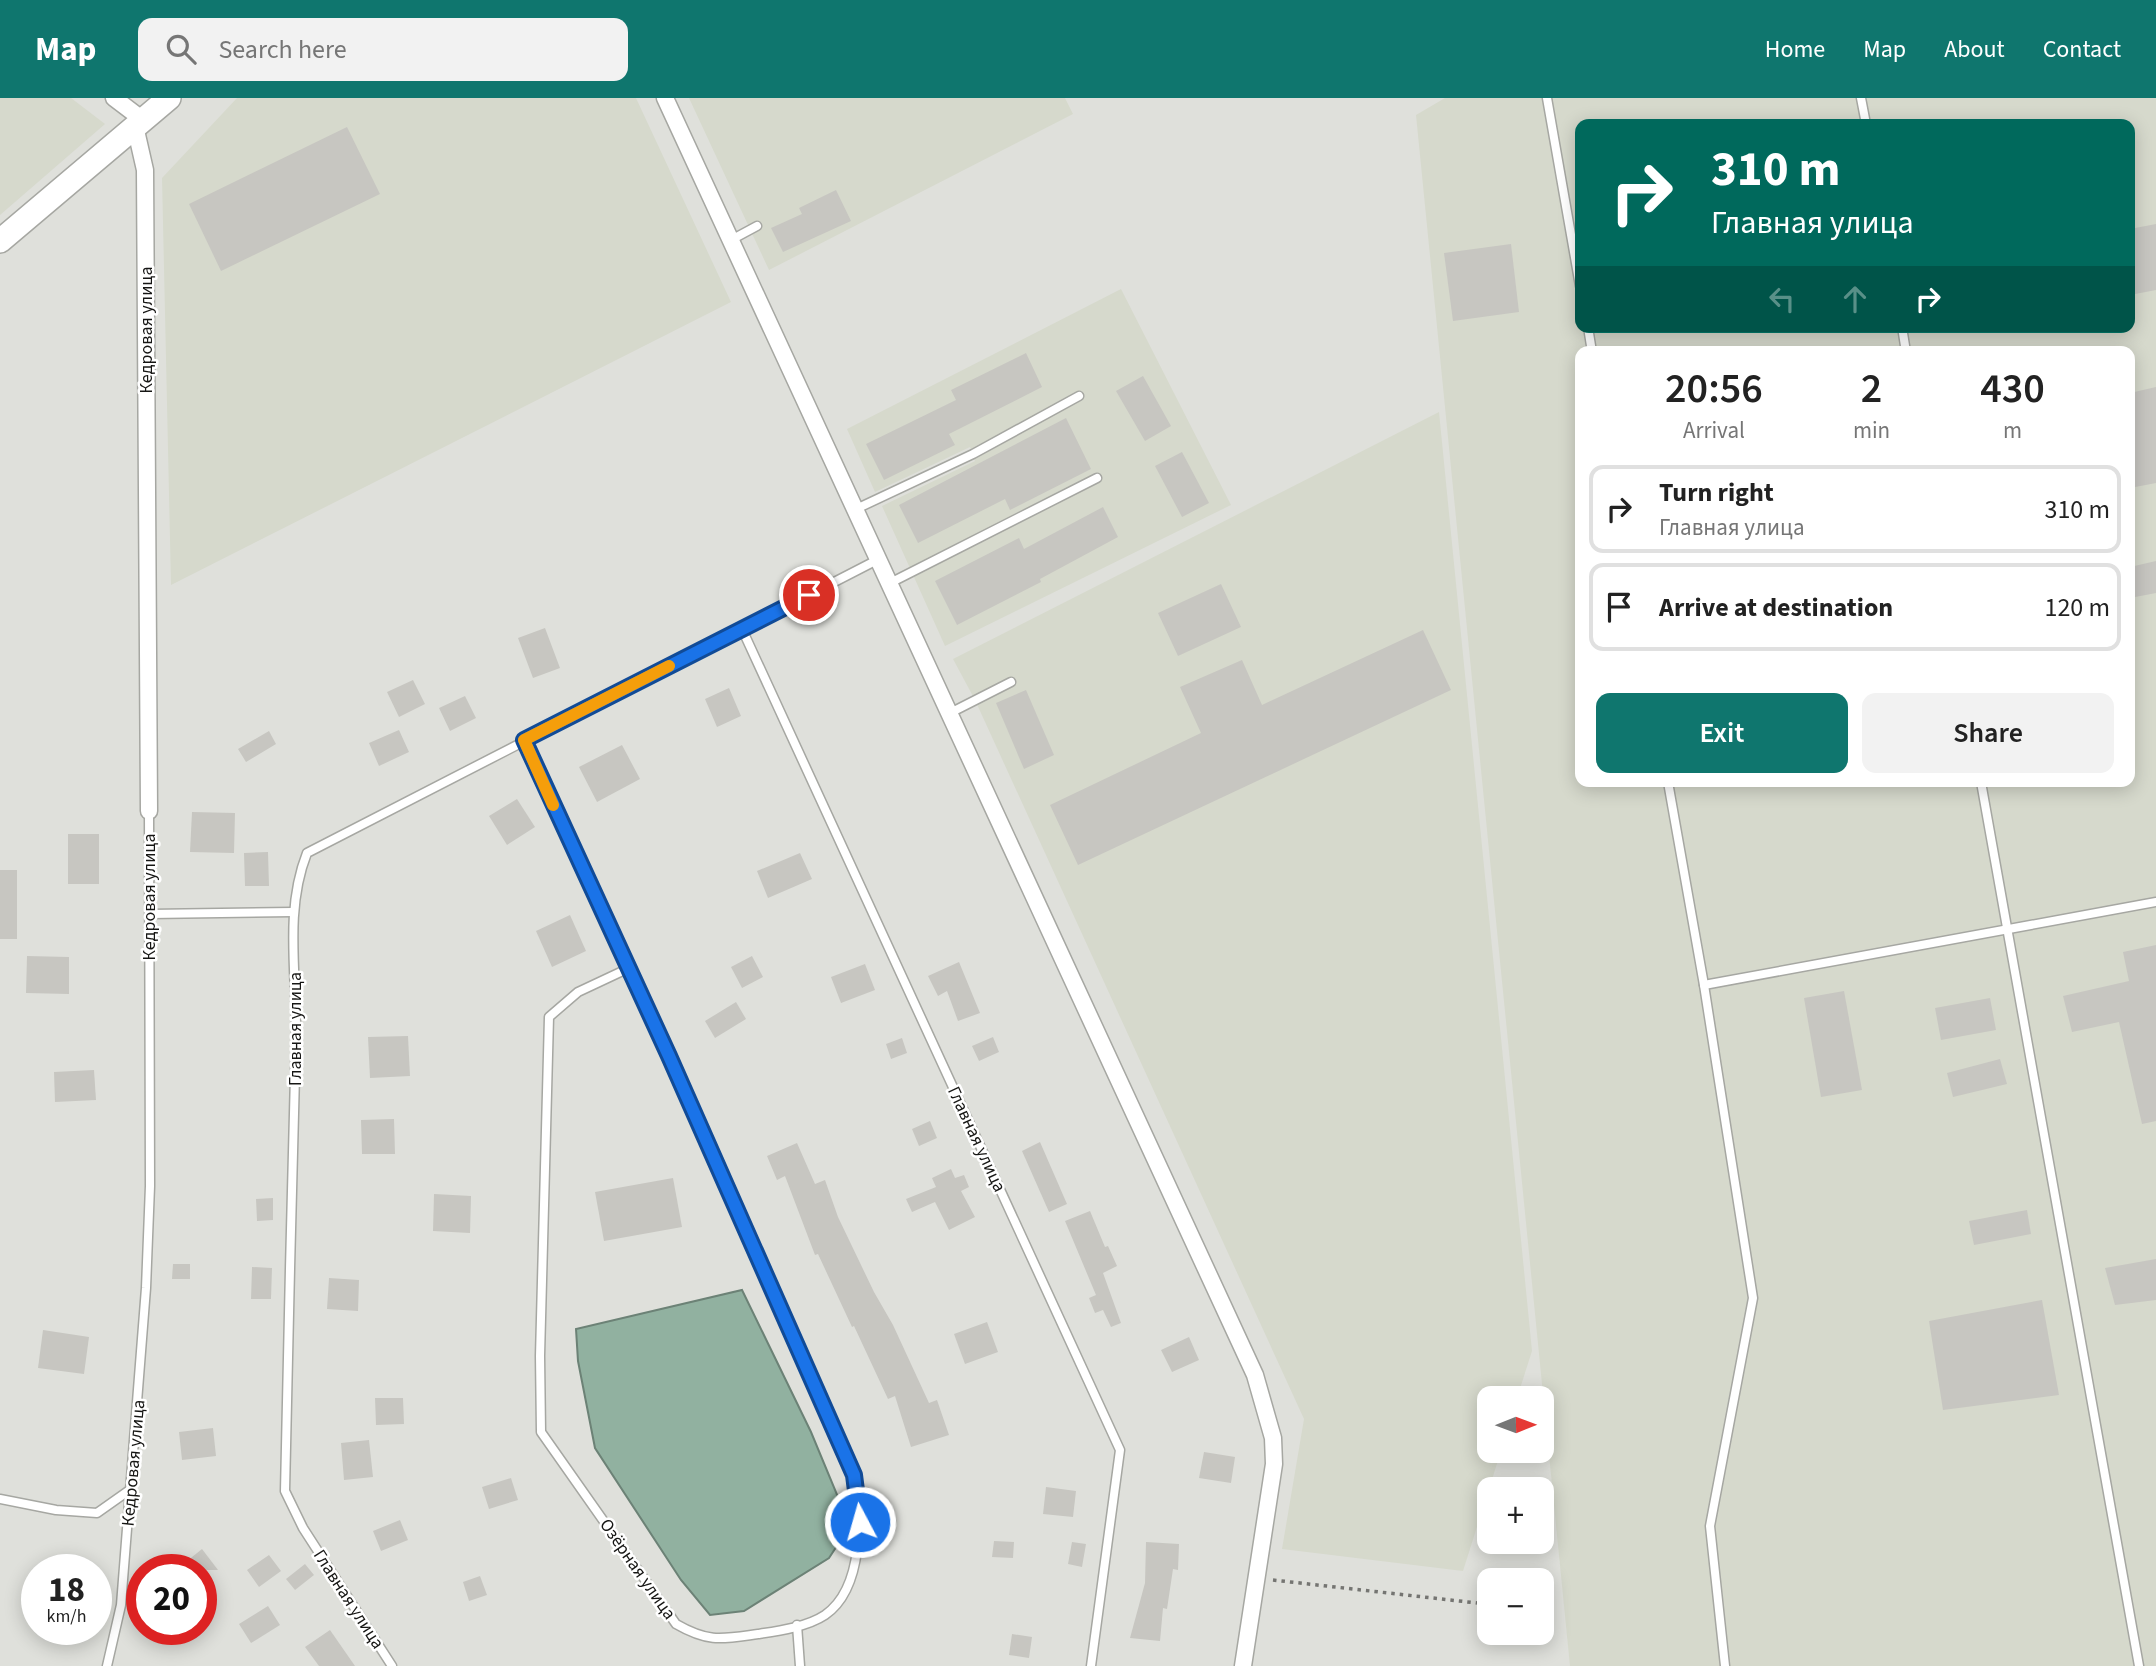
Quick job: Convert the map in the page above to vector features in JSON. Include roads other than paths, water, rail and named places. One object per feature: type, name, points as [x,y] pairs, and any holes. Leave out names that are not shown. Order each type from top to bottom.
[{"type":"street","points":[[114,98],[139,123]]},
{"type":"street","points":[[0,240],[169,98]]},
{"type":"street","points":[[665,98],[1243,1350],[1266,1409],[1273,1437],[1274,1464],[1243,1666]]},
{"type":"street","name":"Кедровая улица","points":[[139,123],[145,170],[149,811]]},
{"type":"lane","points":[[1547,98],[1575,258]]},
{"type":"lane","points":[[1861,98],[1865,119]]},
{"type":"lane","points":[[731,240],[757,226]]},
{"type":"lane","points":[[856,509],[973,454],[1079,397]]},
{"type":"lane","points":[[890,583],[1097,478]]},
{"type":"lane","name":"Главная улица","points":[[392,1666],[303,1528],[285,1491],[297,997],[293,912],[296,881],[307,853],[879,559]]},
{"type":"lane","name":"Главная улица","points":[[742,629],[1120,1450],[1091,1666]]},
{"type":"lane","points":[[950,713],[1011,682]]},
{"type":"lane","name":"Озёрная улица","points":[[524,740],[669,1056],[854,1475],[860,1506],[860,1538],[842,1596],[825,1615],[797,1625],[723,1639],[698,1637],[676,1623],[541,1432],[540,1356],[549,1017],[578,992],[627,969]]},
{"type":"lane","points":[[1669,787],[1704,985],[1753,1298],[1710,1526],[1725,1666]]},
{"type":"lane","points":[[1982,787],[2139,1666]]},
{"type":"lane","name":"Кедровая улица","points":[[107,1666],[121,1605],[146,1288],[150,1186],[149,811]]},
{"type":"lane","points":[[1704,985],[2156,902]]},
{"type":"lane","points":[[150,914],[293,912]]},
{"type":"lane","points":[[0,1499],[56,1510],[97,1513],[131,1489]]},
{"type":"lane","points":[[797,1625],[800,1666]]}]
